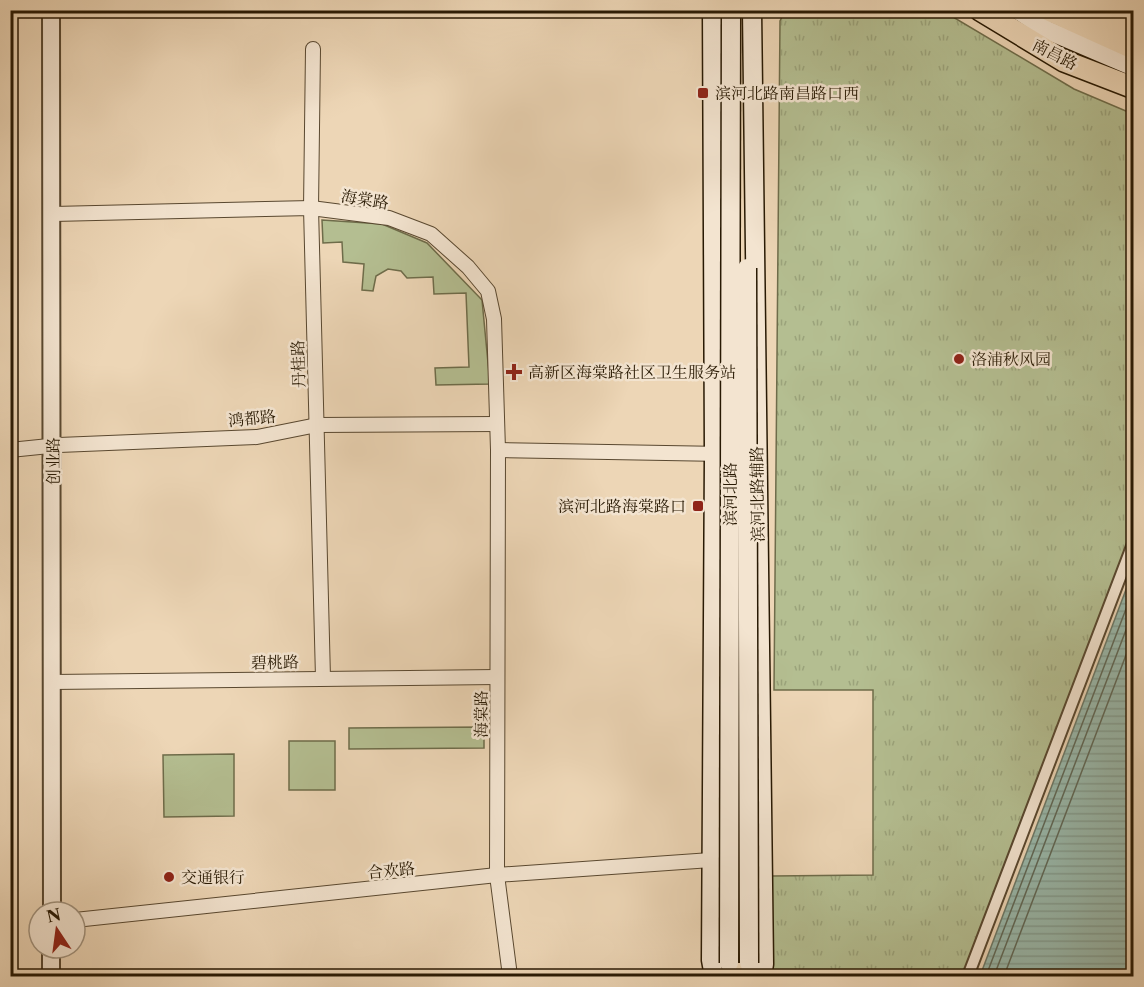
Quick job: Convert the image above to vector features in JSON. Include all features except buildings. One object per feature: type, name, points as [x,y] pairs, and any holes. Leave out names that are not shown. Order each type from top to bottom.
[{"type":"highway","points":[[1050,10],[1134,48]]},
{"type":"highway","points":[[1097,10],[1134,27]]},
{"type":"main road","points":[[712,10],[714,454],[711,960],[714,976]]},
{"type":"main road","name":"滨河北路","points":[[729,970],[731,10]]},
{"type":"main road","name":"南昌路","points":[[980,10],[1064,61],[1134,88]]},
{"type":"main road","points":[[1018,10],[1047,30],[1134,67]]},
{"type":"main road","name":"滨河北路","points":[[749,970],[753,14]]},
{"type":"main road","name":"滨河北路辅路","points":[[753,14],[758,307],[756,455],[764,964],[762,976]]},
{"type":"street","name":"创业路","points":[[51,10],[56,213]]},
{"type":"street","name":"创业路","points":[[58,10],[56,213],[58,900]]},
{"type":"street","name":"丹桂路","points":[[313,50],[311,208],[323,678]]},
{"type":"street","name":"海棠路","points":[[56,213],[311,208],[389,218],[431,234],[468,267],[488,291],[494,319],[498,450],[497,876],[510,976]]},
{"type":"street","name":"鸿都路","points":[[10,450],[257,437],[316,425],[497,424]]},
{"type":"street","points":[[498,450],[756,455]]},
{"type":"street","points":[[968,976],[1134,541]]},
{"type":"street","name":"碧桃路","points":[[56,682],[497,676]]},
{"type":"street","name":"创业路","points":[[51,900],[56,682]]},
{"type":"street","name":"合欢路","points":[[87,919],[497,876],[711,860]]},
{"type":"street","points":[[51,960],[51,976]]},
{"type":"street","points":[[58,960],[58,976]]},
{"type":"green space","points":[[785,11],[943,11],[1074,89],[1133,114],[1133,541],[968,976],[771,976],[772,876],[873,875],[873,690],[774,690],[780,21]]},
{"type":"green space","points":[[322,220],[382,224],[427,243],[482,300],[490,384],[436,385],[435,368],[469,367],[466,293],[434,294],[433,277],[407,278],[401,271],[388,269],[376,276],[373,291],[362,290],[364,264],[343,262],[342,242],[323,243]]},
{"type":"green space","points":[[484,727],[484,748],[349,749],[349,728]]},
{"type":"green space","points":[[289,741],[335,741],[335,790],[289,790]]},
{"type":"green space","points":[[234,754],[234,816],[164,817],[163,755]]},
{"type":"water","points":[[1133,571],[1133,976],[980,976]]},
{"type":"place","name":"滨河北路南昌路口西","points":[[703,93]]},
{"type":"place","name":"洛浦秋风园","points":[[959,359]]},
{"type":"place","name":"高新区海棠路社区卫生服务站","points":[[514,372]]},
{"type":"place","name":"滨河北路海棠路口","points":[[698,506]]},
{"type":"place","name":"交通银行","points":[[169,877]]}]
